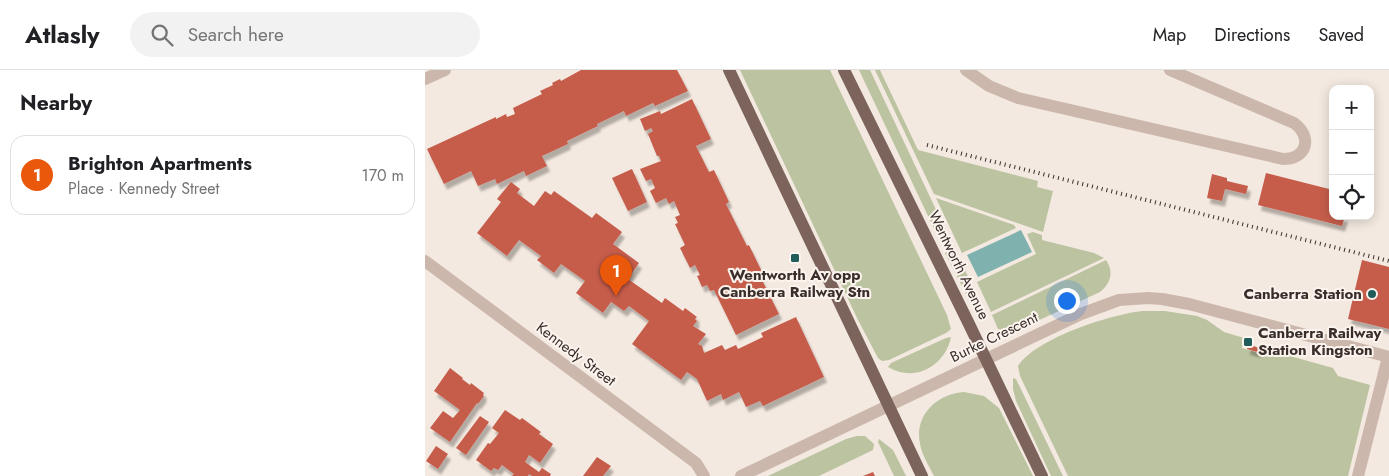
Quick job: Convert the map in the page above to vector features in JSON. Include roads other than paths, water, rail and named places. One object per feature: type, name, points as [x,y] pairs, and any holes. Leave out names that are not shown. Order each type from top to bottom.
[{"type":"main road","points":[[729,70],[922,476]]},
{"type":"main road","name":"Wentworth Avenue","points":[[844,70],[1042,476]]},
{"type":"street","points":[[425,79],[445,70]]},
{"type":"street","points":[[965,70],[989,86],[1019,98],[1283,159],[1293,158],[1303,150],[1304,136],[1302,131],[1294,124],[1170,70]]},
{"type":"street","name":"Kennedy Street","points":[[425,261],[696,463],[705,476]]},
{"type":"street","name":"Burke Crescent","points":[[741,476],[1096,307],[1119,300],[1147,298],[1189,304],[1389,357],[1359,476]]},
{"type":"water","points":[[1021,230],[1032,252],[978,277],[967,255]]},
{"type":"railway","points":[[927,145],[1389,261]]},
{"type":"place","name":"Wentworth Av opp Canberra Railway Stn","points":[[795,258]]},
{"type":"place","name":"Canberra Station","points":[[1372,294]]},
{"type":"place","name":"Brighton Apartments","points":[[616,296]]},
{"type":"place","name":"Canberra Railway Station Kingston","points":[[1248,342]]}]
